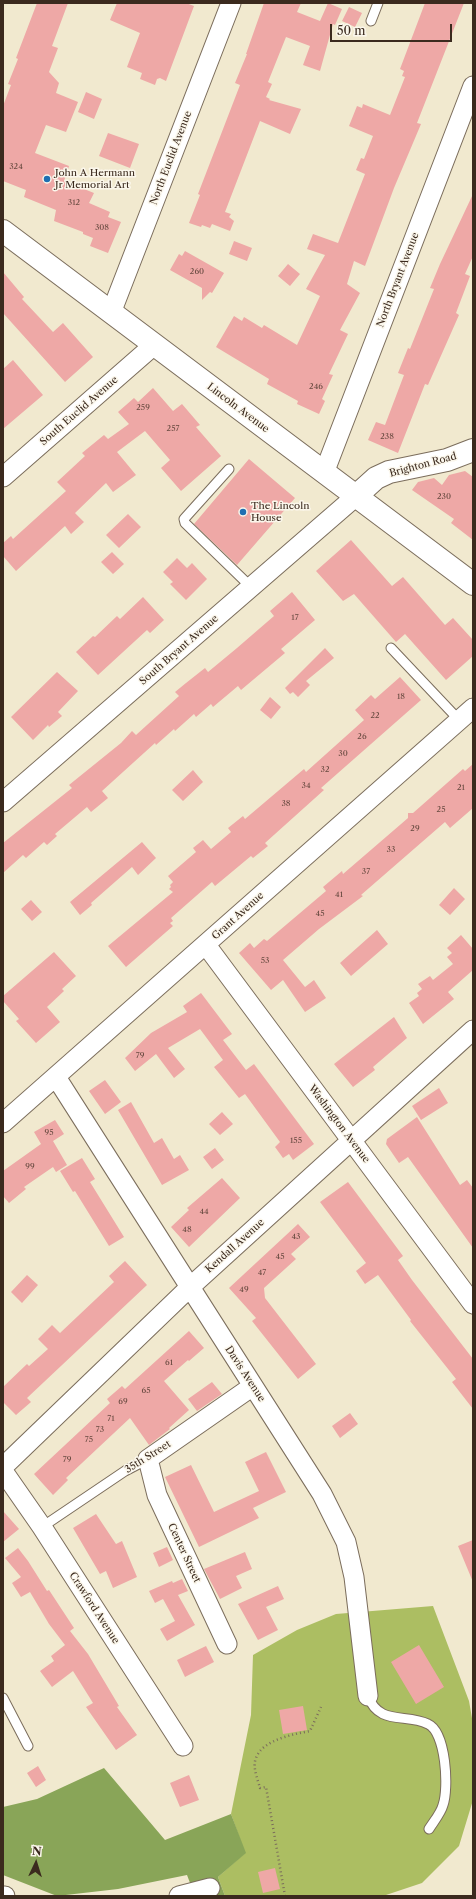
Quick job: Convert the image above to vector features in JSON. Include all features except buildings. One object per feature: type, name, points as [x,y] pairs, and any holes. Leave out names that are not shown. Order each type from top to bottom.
[{"type":"street","name":"North Euclid Avenue","points":[[111,313],[231,3]]},
{"type":"street","name":"North Bryant Avenue","points":[[324,473],[473,86]]},
{"type":"street","name":"Lincoln Avenue","points":[[3,231],[355,497],[473,584]]},
{"type":"street","name":"South Euclid Avenue","points":[[3,477],[154,345]]},
{"type":"street","name":"Brighton Road","points":[[355,497],[376,478],[389,472],[447,460],[473,450]]},
{"type":"street","name":"South Bryant Avenue","points":[[3,802],[355,497]]},
{"type":"street","name":"Grant Avenue","points":[[3,1123],[466,714]]},
{"type":"street","name":"Washington Avenue","points":[[206,944],[473,1304]]},
{"type":"street","name":"Kendall Avenue","points":[[3,1467],[189,1288],[473,1030]]},
{"type":"street","name":"Davis Avenue","points":[[56,1077],[189,1288],[322,1494],[346,1542],[354,1577],[368,1696]]},
{"type":"street","name":"35th Street","points":[[148,1459],[253,1386]]},
{"type":"street","name":"Center Street","points":[[148,1459],[157,1495],[227,1644]]},
{"type":"street","name":"Crawford Avenue","points":[[3,1471],[42,1527],[183,1746]]},
{"type":"street","points":[[179,1896],[210,1888]]},
{"type":"lane","points":[[371,21],[378,3]]},
{"type":"lane","points":[[229,469],[184,520],[185,523],[251,587]]},
{"type":"lane","points":[[391,648],[466,714]]},
{"type":"lane","name":"35th Street","points":[[42,1527],[125,1471],[148,1459]]},
{"type":"lane","points":[[368,1696],[371,1704],[378,1711],[398,1719],[418,1720],[430,1724],[437,1733],[445,1760],[447,1786],[443,1806],[429,1829]]},
{"type":"lane","points":[[3,1698],[28,1746]]},
{"type":"path","points":[[285,1896],[266,1787],[260,1788],[255,1767],[256,1758],[261,1750],[276,1740],[310,1731],[321,1707]]},
{"type":"green space","points":[[433,1606],[469,1701],[473,1724],[473,1800],[459,1846],[422,1883],[383,1896],[225,1896],[218,1877],[245,1853],[231,1814],[251,1715],[253,1655],[297,1630],[336,1614]]},
{"type":"green space","points":[[104,1768],[165,1840],[231,1814],[246,1853],[218,1877],[225,1896],[195,1896],[187,1875],[118,1889],[57,1896],[3,1875],[3,1807],[37,1799]]},
{"type":"place","name":"John A Hermann Jr Memorial Art","points":[[47,179]]},
{"type":"place","name":"The Lincoln House","points":[[243,512]]}]
